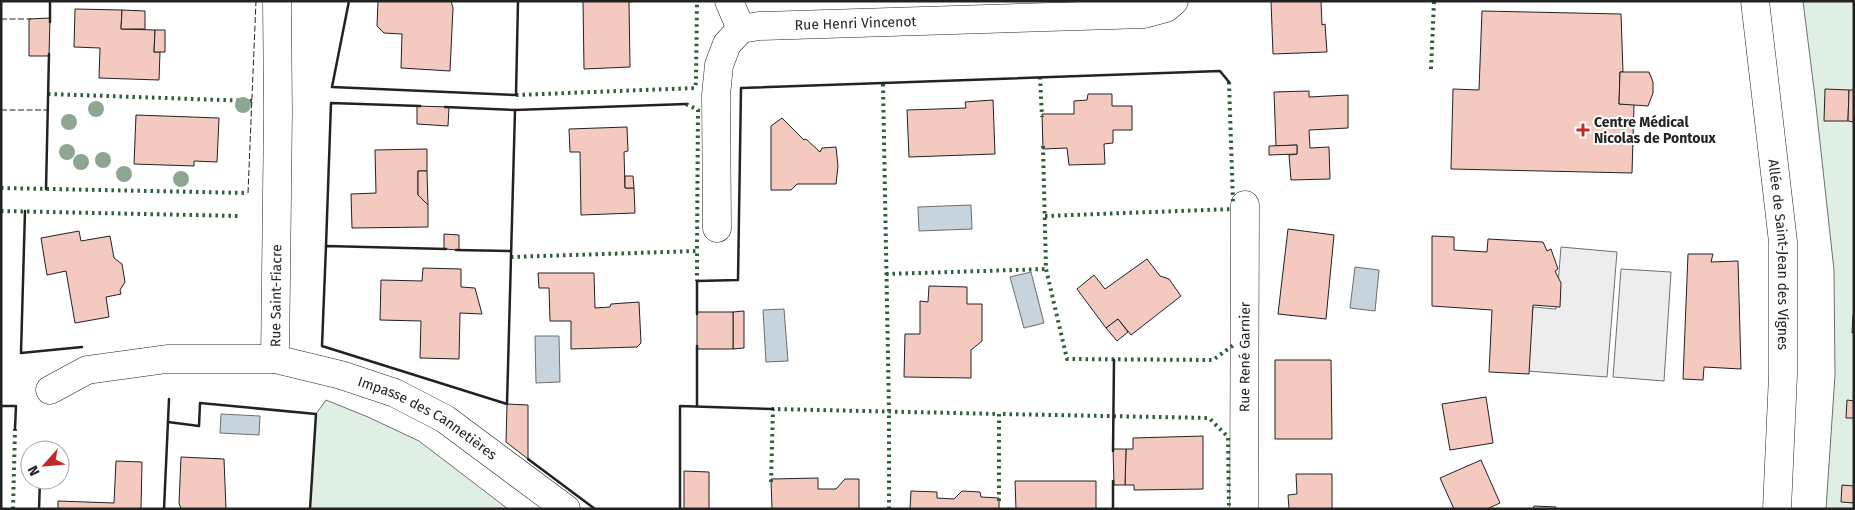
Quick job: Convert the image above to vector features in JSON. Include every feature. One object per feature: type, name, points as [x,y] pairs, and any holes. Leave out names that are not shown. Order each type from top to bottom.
[{"type":"street","name":"Rue Saint-Fiacre","points":[[50,390],[87,370],[167,358],[274,359],[278,112],[277,1]]},
{"type":"street","points":[[717,228],[716,95],[719,65],[727,44],[741,29],[729,1]]},
{"type":"street","name":"Rue Henri Vincenot","points":[[741,29],[760,26],[1144,14],[1166,8],[1174,1]]},
{"type":"street","name":"Allée de Saint-Jean des Vignes","points":[[1755,1],[1783,242],[1783,376],[1777,509]]},
{"type":"street","name":"Rue René Garnier","points":[[1244,509],[1245,205]]},
{"type":"street","name":"Impasse des Cannetières","points":[[274,359],[341,374],[395,393],[445,419],[566,509]]},
{"type":"green space","points":[[1803,1],[1854,1],[1854,509],[1826,509],[1835,375],[1834,270]]},
{"type":"green space","points":[[326,400],[419,441],[508,509],[310,509],[316,414]]},
{"type":"shaded area","points":[[971,205],[972,229],[919,231],[918,207]]},
{"type":"shaded area","points":[[1561,247],[1617,252],[1607,377],[1527,371],[1533,307],[1556,309]]},
{"type":"shaded area","points":[[1355,267],[1379,270],[1375,311],[1350,308]]},
{"type":"shaded area","points":[[1621,269],[1671,272],[1664,381],[1613,377]]},
{"type":"shaded area","points":[[1031,272],[1044,323],[1024,328],[1010,277]]},
{"type":"shaded area","points":[[784,309],[788,361],[766,362],[763,310]]},
{"type":"shaded area","points":[[535,336],[559,336],[560,382],[536,383]]},
{"type":"shaded area","points":[[221,414],[260,416],[259,435],[220,433]]},
{"type":"building","points":[[378,1],[451,1],[453,8],[450,71],[401,68],[402,34],[384,33],[377,26]]},
{"type":"building","points":[[583,1],[638,1],[629,2],[630,67],[584,69]]},
{"type":"building","points":[[1271,1],[1321,1],[1322,25],[1325,24],[1327,52],[1273,54]]},
{"type":"building","points":[[75,9],[122,10],[121,29],[155,30],[154,52],[160,52],[159,80],[99,78],[100,48],[74,47]]},
{"type":"building","points":[[122,10],[145,11],[145,29],[121,29]]},
{"type":"building","points":[[1482,11],[1621,14],[1623,72],[1620,72],[1619,104],[1634,104],[1632,173],[1451,169],[1453,89],[1479,90]]},
{"type":"building","points":[[50,18],[49,56],[29,56],[29,19]]},
{"type":"building","points":[[155,30],[165,30],[165,52],[154,52]]},
{"type":"building","points":[[1620,72],[1649,72],[1653,82],[1653,93],[1648,106],[1619,104]]},
{"type":"building","points":[[1825,89],[1849,90],[1848,121],[1824,121]]},
{"type":"building","points":[[1849,90],[1854,90],[1854,122],[1848,121]]},
{"type":"building","points":[[1309,91],[1309,97],[1348,95],[1348,128],[1309,130],[1310,148],[1329,147],[1330,179],[1291,180],[1289,155],[1297,154],[1297,145],[1276,146],[1274,92]]},
{"type":"building","points":[[1088,94],[1112,94],[1112,106],[1132,106],[1132,130],[1113,130],[1113,143],[1104,144],[1105,164],[1069,165],[1067,148],[1043,149],[1042,114],[1074,114],[1074,101],[1087,100]]},
{"type":"building","points":[[993,100],[995,154],[909,157],[907,110],[966,108],[965,102]]},
{"type":"building","points":[[417,106],[449,107],[448,126],[417,124]]},
{"type":"building","points":[[136,115],[219,118],[217,162],[194,161],[194,166],[134,164]]},
{"type":"building","points":[[782,118],[804,140],[806,139],[820,152],[822,148],[836,147],[838,166],[836,184],[797,184],[791,190],[771,190],[771,126]]},
{"type":"building","points":[[627,127],[628,151],[624,152],[625,188],[634,188],[635,213],[581,215],[580,152],[570,152],[569,129]]},
{"type":"building","points":[[1297,145],[1297,154],[1269,155],[1269,146]]},
{"type":"building","points":[[427,149],[427,171],[418,171],[418,195],[428,205],[428,227],[352,228],[351,194],[376,193],[375,150]]},
{"type":"building","points":[[418,171],[427,171],[428,205],[418,195]]},
{"type":"building","points":[[625,176],[633,176],[634,188],[625,188]]},
{"type":"building","points":[[1288,229],[1334,235],[1326,319],[1278,314]]},
{"type":"building","points":[[79,231],[81,241],[110,236],[114,258],[122,264],[125,282],[120,290],[121,294],[106,297],[109,317],[75,323],[66,271],[47,275],[41,238]]},
{"type":"building","points":[[444,234],[459,235],[459,250],[444,249]]},
{"type":"building","points":[[1432,236],[1454,237],[1454,250],[1487,252],[1488,239],[1543,242],[1547,251],[1551,249],[1558,269],[1555,271],[1561,283],[1560,307],[1533,305],[1529,374],[1489,372],[1492,310],[1432,306]]},
{"type":"building","points":[[1688,254],[1713,254],[1711,262],[1738,261],[1741,369],[1704,367],[1703,380],[1683,379]]},
{"type":"building","points":[[1147,259],[1160,276],[1169,279],[1181,296],[1131,335],[1118,319],[1106,328],[1077,289],[1094,275],[1105,289]]},
{"type":"building","points":[[423,268],[461,269],[461,287],[475,288],[482,314],[460,313],[459,359],[420,358],[421,321],[380,320],[381,280],[422,281]]},
{"type":"building","points":[[538,273],[594,273],[595,308],[610,307],[611,304],[639,302],[641,343],[637,347],[571,349],[571,321],[550,321],[549,288],[539,288]]},
{"type":"building","points":[[929,286],[967,287],[967,304],[982,304],[982,341],[971,350],[971,378],[904,377],[905,334],[920,334],[920,301],[928,302]]},
{"type":"building","points":[[744,311],[744,348],[733,349],[733,312]]},
{"type":"building","points":[[697,312],[733,312],[733,349],[697,349]]},
{"type":"building","points":[[1853,315],[1854,333],[1852,333]]},
{"type":"building","points":[[1118,319],[1128,332],[1117,341],[1106,328]]},
{"type":"building","points":[[1275,360],[1331,360],[1332,439],[1275,439]]},
{"type":"building","points":[[1486,397],[1493,443],[1450,450],[1442,404]]},
{"type":"building","points":[[1847,400],[1854,401],[1854,418],[1846,418]]},
{"type":"building","points":[[507,404],[528,405],[528,459],[506,442]]},
{"type":"building","points":[[1203,436],[1203,489],[1134,490],[1134,485],[1125,485],[1126,449],[1133,449],[1133,438]]},
{"type":"building","points":[[1113,449],[1126,449],[1125,485],[1114,485]]},
{"type":"building","points":[[181,457],[224,459],[226,509],[181,509],[179,503]]},
{"type":"building","points":[[1481,460],[1500,503],[1487,509],[1454,509],[1440,478]]},
{"type":"building","points":[[116,461],[142,462],[141,509],[58,509],[58,501],[114,503]]},
{"type":"building","points":[[684,471],[709,472],[709,509],[684,509]]},
{"type":"building","points":[[1296,474],[1332,474],[1332,509],[1289,509],[1288,495],[1297,494]]},
{"type":"building","points":[[818,478],[818,489],[836,489],[845,479],[859,479],[859,509],[772,509],[771,479]]},
{"type":"building","points":[[1015,481],[1096,481],[1096,509],[1016,509]]},
{"type":"building","points":[[1842,485],[1854,486],[1854,503],[1841,502]]},
{"type":"building","points":[[911,491],[937,492],[937,498],[954,499],[962,491],[980,492],[981,497],[999,498],[999,509],[910,509]]},
{"type":"building","points":[[1534,506],[1556,507],[1555,509],[1533,509]]},
{"type":"hedge","points":[[516,95],[695,88],[697,1]]},
{"type":"hedge","points":[[1431,69],[1434,1]]},
{"type":"hedge","points":[[1040,77],[1042,117]]},
{"type":"hedge","points":[[1229,82],[1233,202]]},
{"type":"hedge","points":[[883,84],[889,509]]},
{"type":"hedge","points":[[48,94],[252,101]]},
{"type":"hedge","points":[[686,104],[698,110],[697,251]]},
{"type":"hedge","points":[[1043,146],[1046,269],[1067,359],[1213,360],[1235,344]]},
{"type":"hedge","points":[[1,188],[248,193]]},
{"type":"hedge","points":[[1045,216],[1233,209]]},
{"type":"hedge","points":[[1,211],[239,216]]},
{"type":"hedge","points":[[511,257],[697,251],[697,281]]},
{"type":"hedge","points":[[886,274],[1046,269]]},
{"type":"hedge","points":[[771,482],[773,409],[999,414]]},
{"type":"hedge","points":[[999,501],[999,414],[1209,418],[1228,437],[1229,509]]},
{"type":"hedge","points":[[13,509],[15,429]]},
{"type":"fence","points":[[248,193],[256,1]]},
{"type":"fence","points":[[1,19],[31,19]]},
{"type":"fence","points":[[1,110],[47,110]]},
{"type":"wall","points":[[50,1],[50,22]]},
{"type":"wall","points":[[349,1],[332,87],[516,95],[518,1]]},
{"type":"wall","points":[[46,189],[49,54]]},
{"type":"wall","points":[[697,314],[697,281],[738,280],[741,88],[1220,71],[1229,82]]},
{"type":"wall","points":[[326,246],[331,103],[420,106]]},
{"type":"wall","points":[[446,249],[326,246],[322,346],[507,404],[515,110],[686,104]]},
{"type":"wall","points":[[445,107],[515,110]]},
{"type":"wall","points":[[25,211],[21,353],[82,347]]},
{"type":"wall","points":[[456,250],[511,251]]},
{"type":"wall","points":[[697,346],[697,406]]},
{"type":"wall","points":[[1113,451],[1114,360]]},
{"type":"wall","points":[[164,509],[169,399]]},
{"type":"wall","points":[[168,422],[199,426],[200,403],[316,414],[310,509]]},
{"type":"wall","points":[[1,406],[16,406],[15,429]]},
{"type":"wall","points":[[680,509],[680,406],[773,409]]},
{"type":"wall","points":[[528,459],[595,509]]},
{"type":"wall","points":[[1113,481],[1113,509]]},
{"type":"wall","points":[[39,509],[40,490]]},
{"type":"place","name":"Centre Médical Nicolas de Pontoux","points":[[1583,130]]}]
